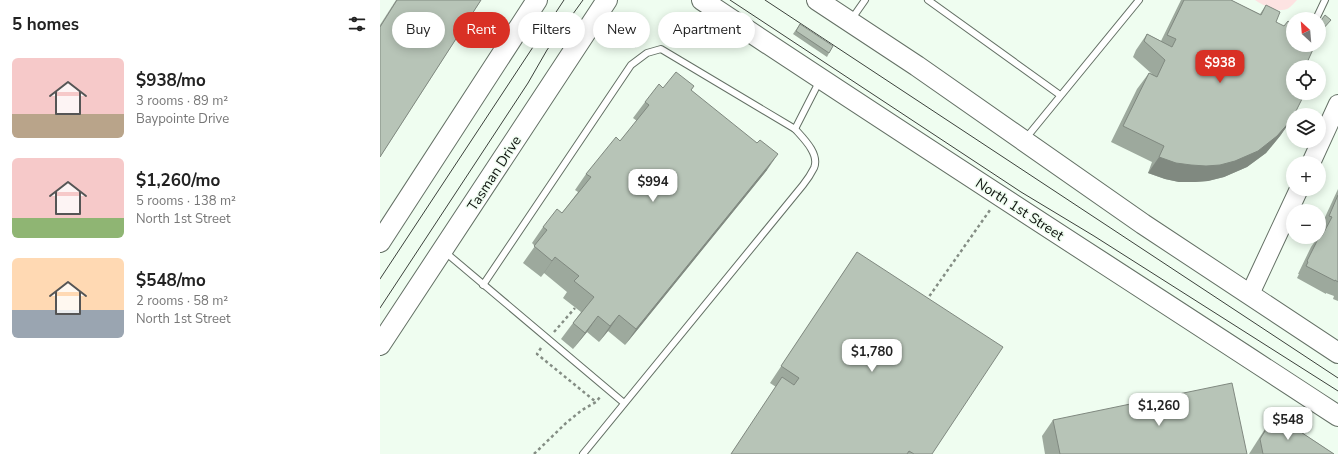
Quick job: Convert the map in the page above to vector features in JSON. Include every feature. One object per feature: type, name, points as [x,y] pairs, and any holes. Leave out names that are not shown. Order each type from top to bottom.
[{"type":"main road","points":[[382,234],[537,0]]},
{"type":"main road","name":"Tasman Drive","points":[[380,345],[607,0]]},
{"type":"main road","name":"North 1st Street","points":[[702,0],[1338,416]]},
{"type":"main road","points":[[817,0],[1024,140],[1143,224],[1338,353]]},
{"type":"street","points":[[1314,156],[1338,104]]},
{"type":"street","points":[[1250,294],[1296,196]]},
{"type":"lane","points":[[849,22],[865,0]]},
{"type":"lane","points":[[928,0],[1060,95]]},
{"type":"lane","points":[[1024,140],[1139,0]]},
{"type":"lane","points":[[1319,12],[1325,0]]},
{"type":"lane","points":[[483,284],[631,65],[647,53],[661,49],[795,129],[810,147],[814,156],[815,167],[803,185],[583,454]]},
{"type":"lane","points":[[795,129],[821,79]]},
{"type":"lane","points":[[442,250],[624,403]]},
{"type":"path","points":[[639,48],[647,53]]},
{"type":"path","points":[[926,302],[991,208]]},
{"type":"path","points":[[534,454],[566,423],[582,410],[596,402],[600,397]]},
{"type":"shaded area","points":[[1255,0],[1297,0],[1291,7],[1279,10],[1266,6]]},
{"type":"building","points":[[397,0],[481,0],[473,12],[453,12],[453,44],[380,157],[380,27]]},
{"type":"building","points":[[1184,0],[1231,0],[1261,15],[1266,5],[1280,12],[1276,22],[1284,26],[1286,24],[1286,52],[1312,52],[1308,60],[1286,60],[1286,100],[1302,100],[1298,108],[1286,108],[1286,126],[1277,136],[1258,151],[1235,161],[1220,165],[1191,165],[1176,163],[1159,157],[1164,146],[1123,126],[1149,73],[1157,77],[1165,60],[1144,41],[1147,34],[1172,47],[1176,39],[1167,35]]},
{"type":"building","points":[[1326,16],[1331,20],[1326,26]]},
{"type":"building","points":[[800,24],[833,46],[829,53],[796,31]]},
{"type":"building","points":[[676,72],[694,86],[691,90],[757,143],[760,140],[778,154],[636,329],[619,315],[610,326],[598,316],[585,333],[573,323],[594,297],[574,281],[579,276],[555,257],[552,261],[534,246],[547,230],[543,227],[557,209],[562,213],[591,177],[586,174],[616,137],[620,141],[649,105],[645,102],[659,84],[663,88]]},
{"type":"building","points":[[1338,195],[1338,282],[1306,266],[1316,244],[1326,244],[1326,228],[1332,217],[1329,216]]},
{"type":"building","points":[[857,252],[1003,347],[932,454],[914,454],[909,451],[907,454],[731,454],[782,377],[794,385],[799,378],[781,366]]},
{"type":"building","points":[[1232,383],[1247,454],[1060,454],[1053,420]]},
{"type":"building","points":[[1275,415],[1334,454],[1263,454],[1260,439]]},
{"type":"tram line","points":[[380,279],[564,0]]},
{"type":"tram line","points":[[380,308],[528,83],[547,50],[583,0]]},
{"type":"tram line","points":[[730,0],[1021,192],[1094,236],[1338,391]]},
{"type":"tram line","points":[[765,0],[1338,378]]}]
